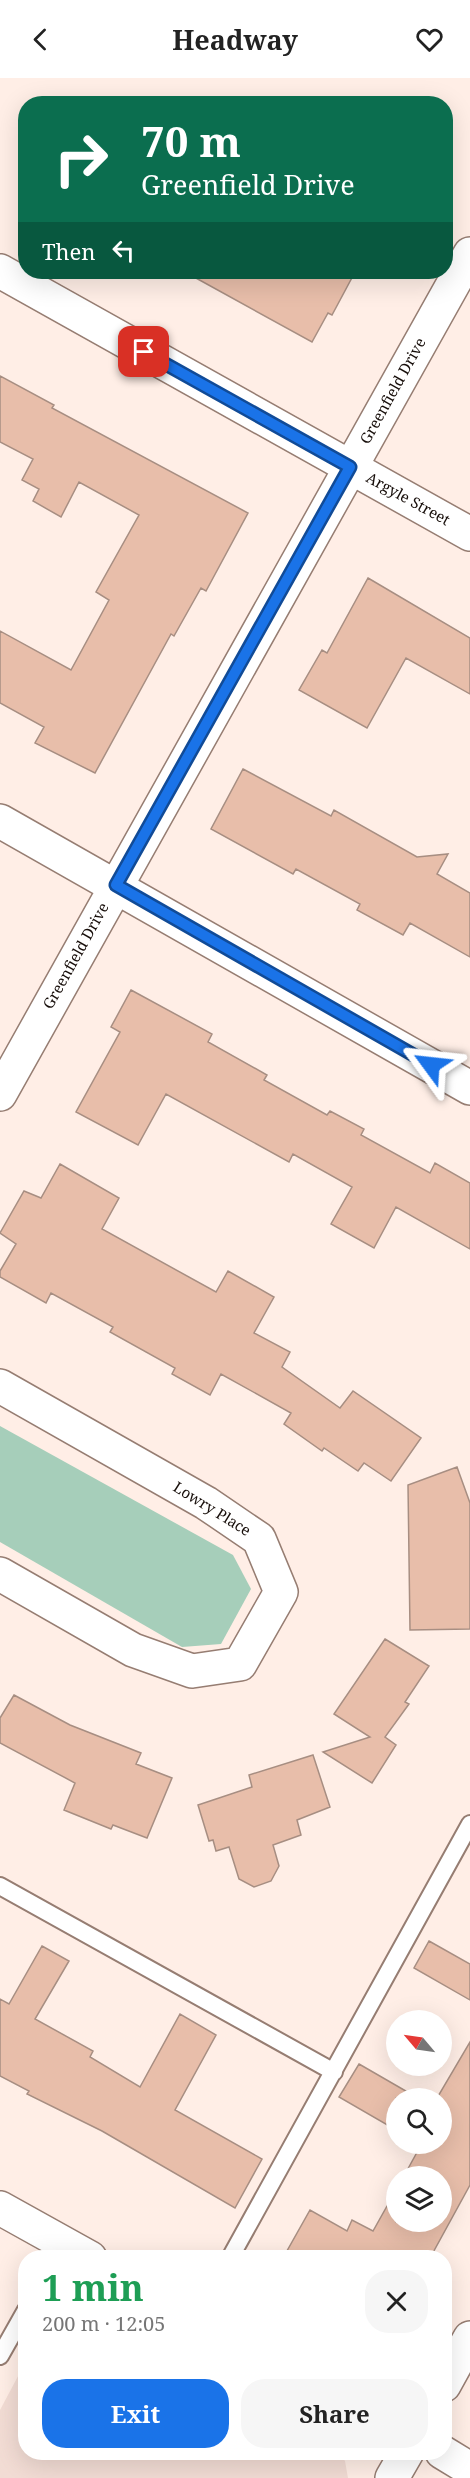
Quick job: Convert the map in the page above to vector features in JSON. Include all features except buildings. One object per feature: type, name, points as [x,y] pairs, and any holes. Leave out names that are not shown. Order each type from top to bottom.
[{"type":"street","name":"Greenfield Drive","points":[[0,1094],[470,254]]},
{"type":"street","name":"Argyle Street","points":[[0,271],[470,534]]},
{"type":"street","points":[[0,821],[470,1088]]},
{"type":"street","name":"Lowry Place","points":[[0,1386],[206,1503],[259,1539],[281,1592],[240,1664],[192,1671],[133,1650],[0,1574]]},
{"type":"street","points":[[0,2208],[66,2250]]},
{"type":"street","points":[[452,2371],[470,2338]]},
{"type":"street","points":[[452,2458],[470,2469]]},
{"type":"street","points":[[392,2478],[402,2460]]},
{"type":"lane","points":[[234,2250],[470,1824]]},
{"type":"lane","points":[[0,1886],[334,2072]]},
{"type":"lane","points":[[0,2356],[18,2324]]},
{"type":"shaded area","points":[[18,2376],[18,2460],[344,2460],[348,2478],[0,2478],[0,2410]]},
{"type":"green space","points":[[0,1426],[233,1555],[251,1589],[221,1644],[182,1647],[0,1542]]},
{"type":"route","points":[[144,352],[350,467],[116,885],[431,1065]]}]
